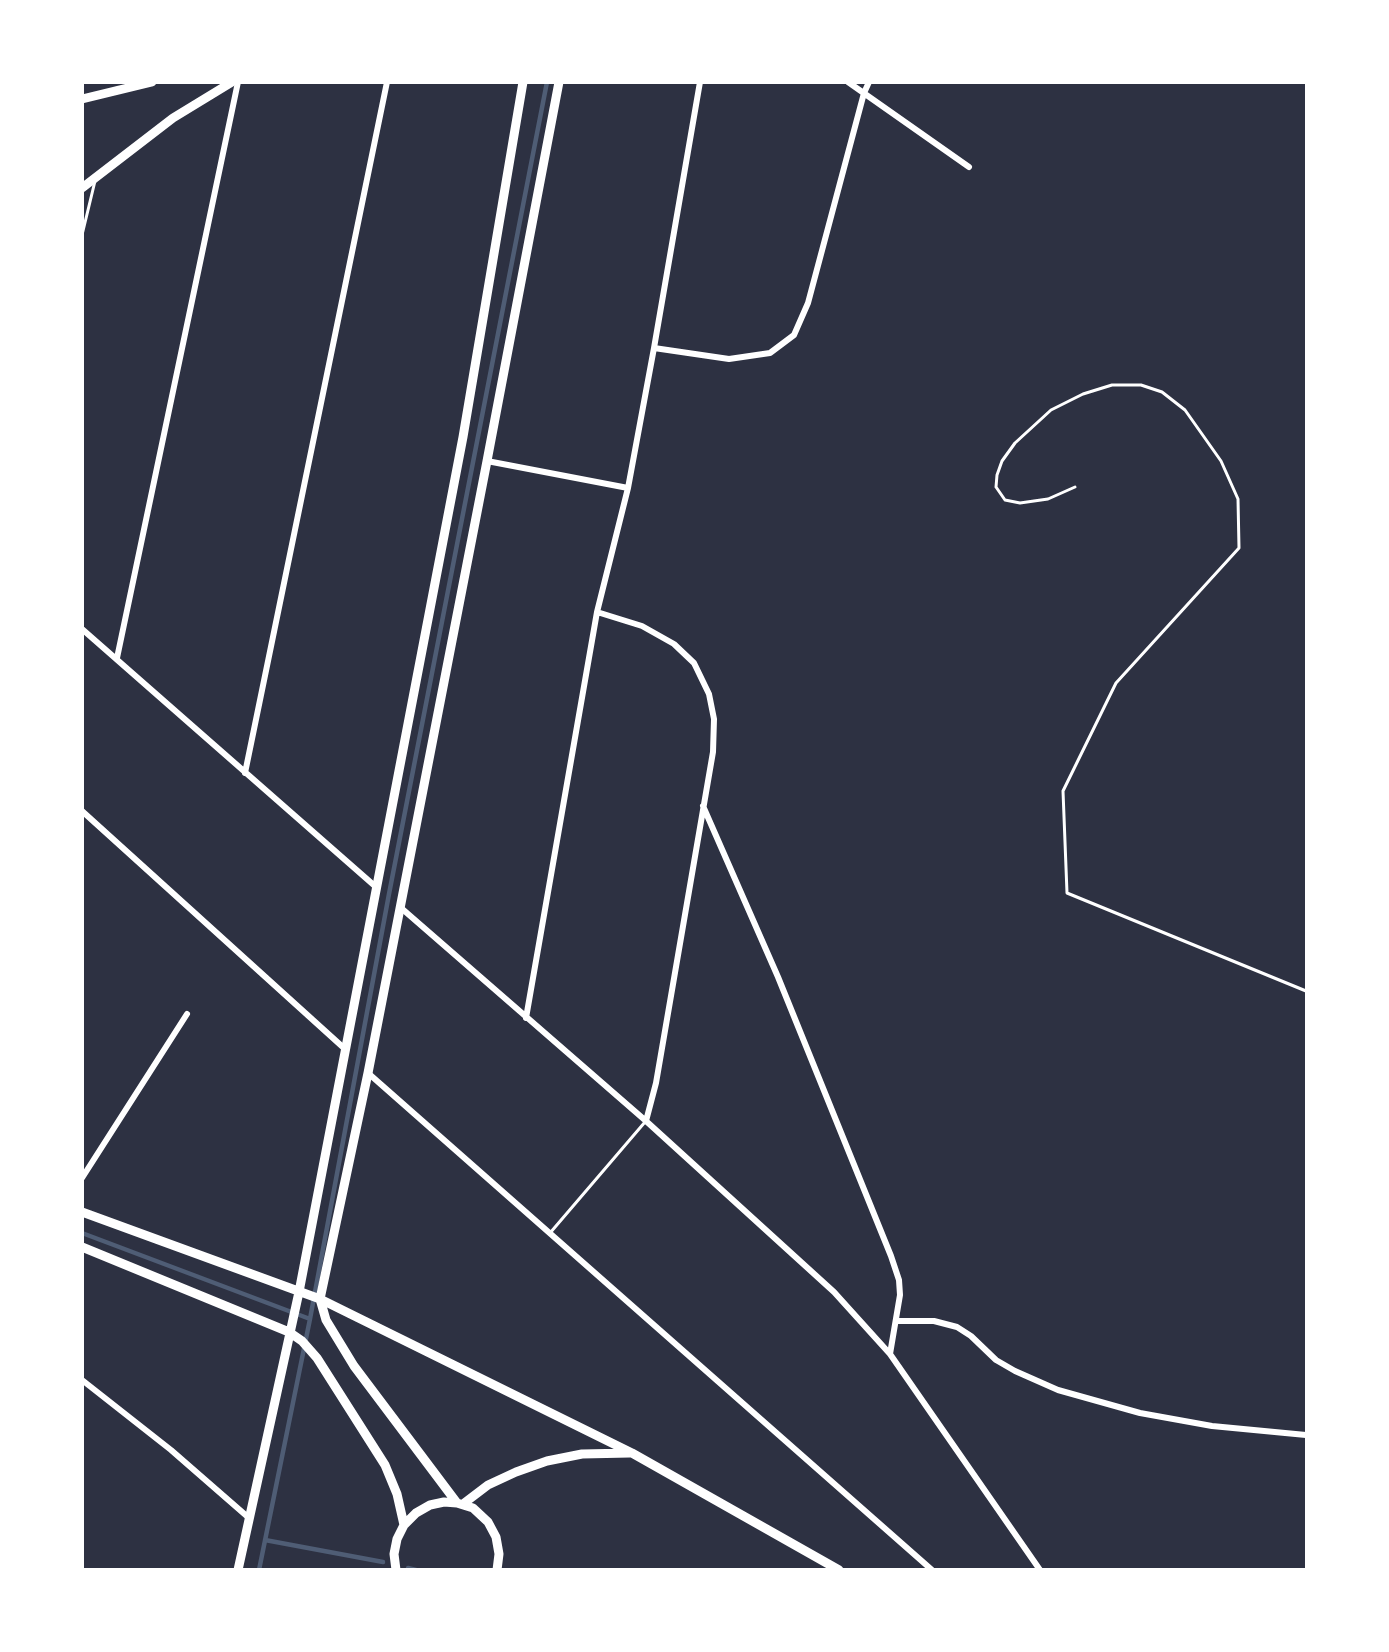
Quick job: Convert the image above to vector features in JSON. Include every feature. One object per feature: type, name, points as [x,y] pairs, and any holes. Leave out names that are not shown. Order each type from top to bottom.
[{"type":"main road","points":[[82,99],[126,85],[152,82]]},
{"type":"main road","points":[[84,186],[173,118],[232,82]]},
{"type":"main road","points":[[238,1569],[291,1320],[300,1295],[463,437],[523,82]]},
{"type":"main road","points":[[460,1503],[354,1366],[326,1320],[317,1299],[368,1073],[559,82]]},
{"type":"main road","points":[[82,1212],[300,1295],[317,1299],[632,1453],[839,1569]]},
{"type":"main road","points":[[82,1247],[289,1332],[302,1341],[317,1358],[385,1465],[397,1494],[404,1525]]},
{"type":"main road","points":[[460,1503],[488,1485],[547,1461],[582,1454],[632,1453]]},
{"type":"main road","points":[[396,1569],[394,1554],[397,1539],[404,1525],[416,1513],[430,1505],[444,1502],[460,1503],[473,1508],[488,1522],[496,1537],[499,1554],[497,1569]]},
{"type":"street","points":[[117,658],[238,82]]},
{"type":"street","points":[[245,773],[387,82]]},
{"type":"street","points":[[526,1017],[597,612],[628,488],[700,82]]},
{"type":"street","points":[[848,82],[969,167]]},
{"type":"street","points":[[654,348],[729,359],[770,353],[794,335],[808,303],[864,93],[869,82]]},
{"type":"street","points":[[487,461],[628,488]]},
{"type":"street","points":[[597,612],[642,626],[674,644],[694,663],[709,694],[714,719],[713,752],[656,1083],[646,1121]]},
{"type":"street","points":[[82,629],[376,887]]},
{"type":"street","points":[[703,806],[778,977],[891,1256],[899,1280],[900,1295],[890,1354]]},
{"type":"street","points":[[82,811],[345,1049]]},
{"type":"street","points":[[400,907],[646,1121],[834,1292],[890,1354],[1040,1569]]},
{"type":"street","points":[[82,1178],[188,1014]]},
{"type":"street","points":[[368,1073],[932,1569]]},
{"type":"street","points":[[897,1321],[934,1321],[957,1327],[971,1336],[996,1360],[1015,1371],[1058,1390],[1130,1411],[1212,1426],[1306,1435]]},
{"type":"street","points":[[82,1380],[171,1449],[249,1518]]},
{"type":"lane","points":[[82,235],[96,178]]},
{"type":"lane","points":[[82,261],[83,277]]},
{"type":"lane","points":[[550,1233],[646,1121]]},
{"type":"path","points":[[1075,487],[1048,499],[1020,503],[1005,500],[996,487],[1002,461],[1015,443],[1051,410],[1083,394],[1113,384],[1142,385],[1162,392],[1185,410],[1221,461],[1238,500],[1239,548],[1116,683],[1063,791],[1066,893],[1306,991]]},
{"type":"waterway","points":[[259,1570],[310,1319],[389,894],[547,82]]},
{"type":"waterway","points":[[82,1233],[310,1319]]},
{"type":"waterway","points":[[265,1540],[383,1562]]},
{"type":"waterway","points":[[408,1568],[416,1570]]}]
